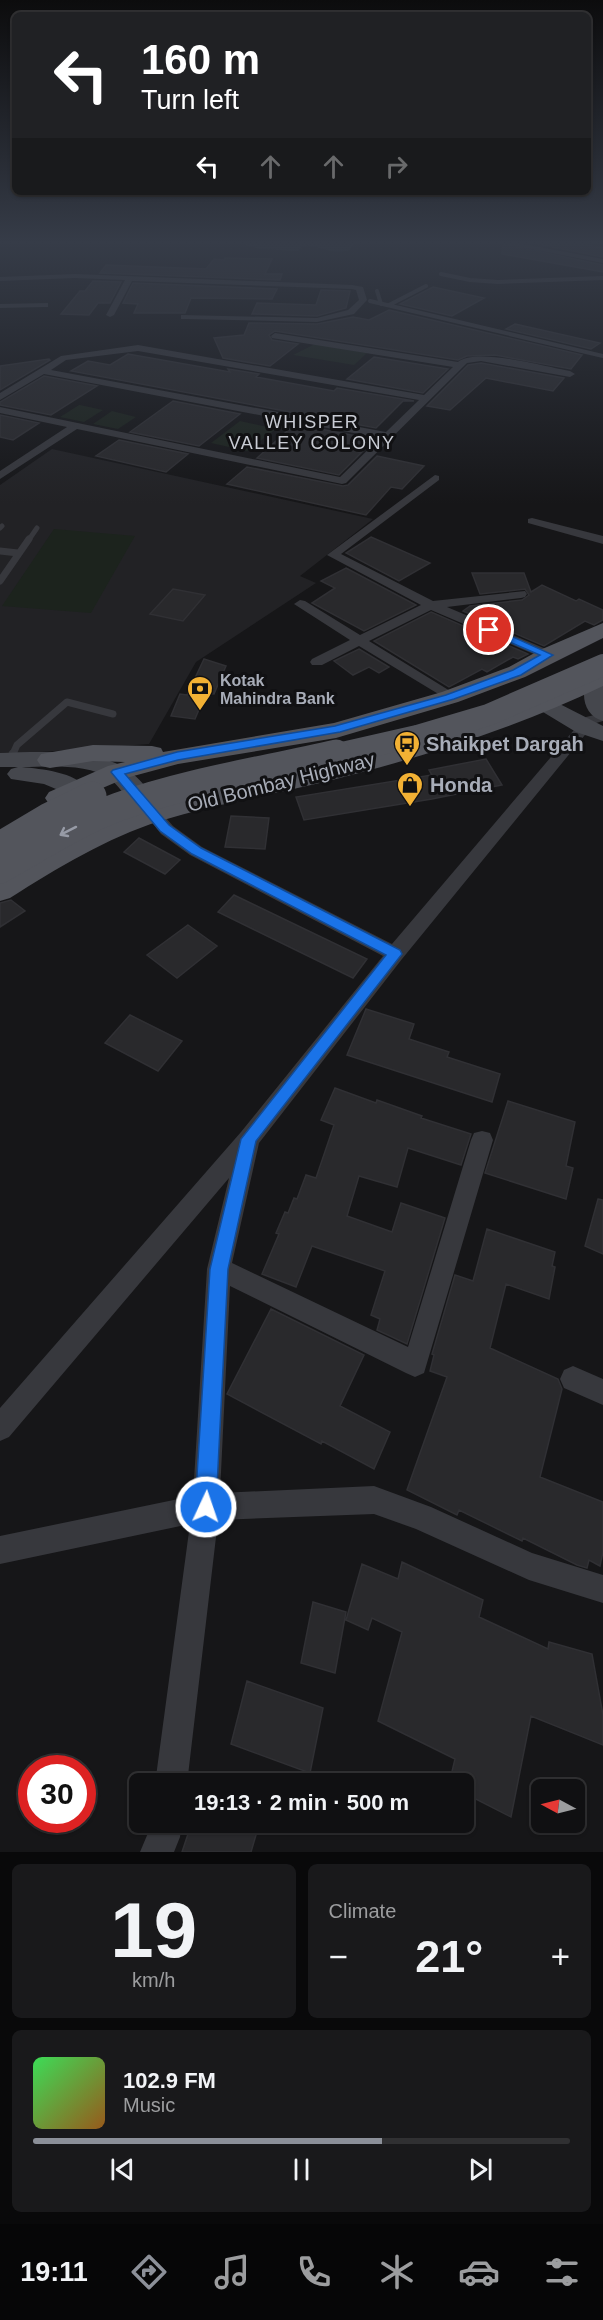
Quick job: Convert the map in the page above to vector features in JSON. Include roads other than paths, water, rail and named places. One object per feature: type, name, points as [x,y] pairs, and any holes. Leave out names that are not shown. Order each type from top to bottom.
[{"type":"main road","points":[[0,830],[75,789],[117,772],[177,756],[336,730],[450,697],[517,672],[603,630]]},
{"type":"main road","points":[[0,846],[49,817],[101,792],[408,723],[482,698],[603,646]]},
{"type":"main road","points":[[546,704],[598,723],[593,691],[601,674]]},
{"type":"main road","points":[[0,869],[68,831],[116,808],[168,792],[417,736],[488,715],[601,674]]},
{"type":"main road","name":"Old Bombay Highway","points":[[0,891],[40,866],[113,828],[153,814],[442,742],[546,704],[601,674]]},
{"type":"main road","points":[[3,764],[93,753],[177,756]]},
{"type":"main road","points":[[50,760],[96,765],[117,772],[153,814]]},
{"type":"main road","points":[[3,764],[48,777],[75,789]]},
{"type":"street","points":[[275,336],[460,365]]},
{"type":"street","points":[[0,397],[64,358],[138,348],[426,398]]},
{"type":"street","points":[[0,410],[342,481],[464,361],[481,358],[570,374]]},
{"type":"street","points":[[43,371],[388,436]]},
{"type":"street","points":[[0,476],[76,425]]},
{"type":"street","points":[[435,478],[333,555],[431,604],[548,655]]},
{"type":"street","points":[[532,521],[603,540]]},
{"type":"street","points":[[317,662],[431,604],[522,594]]},
{"type":"street","points":[[300,604],[450,697]]},
{"type":"street","points":[[0,1428],[249,1139],[395,954],[598,723]]},
{"type":"street","points":[[153,814],[167,830],[196,851],[395,954]]},
{"type":"street","points":[[172,1773],[206,1507],[219,1269],[249,1139]]},
{"type":"street","points":[[219,1269],[415,1364],[482,1140]]},
{"type":"street","points":[[573,1379],[603,1392]]},
{"type":"street","points":[[0,1550],[206,1507],[374,1500],[421,1517],[529,1566],[603,1589]]},
{"type":"street","points":[[156,1852],[165,1833]]},
{"type":"lane","points":[[496,330],[603,356]]},
{"type":"lane","points":[[0,581],[37,528]]},
{"type":"lane","points":[[0,551],[18,553]]},
{"type":"lane","points":[[3,764],[17,745],[67,702],[113,714]]},
{"type":"place","name":"Kotak Mahindra Bank","points":[[200,712]]},
{"type":"place","name":"Shaikpet Dargah","points":[[407,767]]},
{"type":"place","name":"Honda","points":[[410,808]]},
{"type":"district","name":"WHISPER VALLEY COLONY","points":[[312,432]]}]
